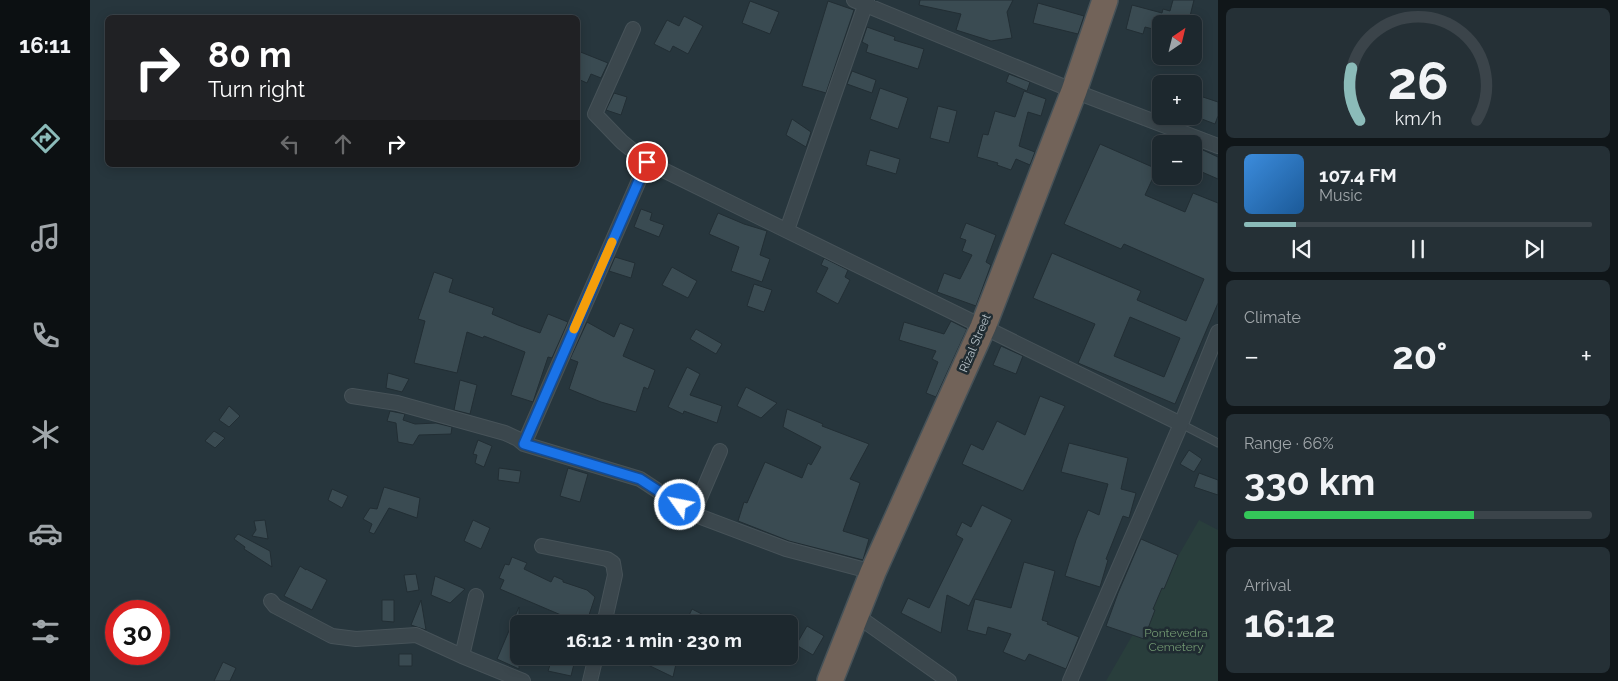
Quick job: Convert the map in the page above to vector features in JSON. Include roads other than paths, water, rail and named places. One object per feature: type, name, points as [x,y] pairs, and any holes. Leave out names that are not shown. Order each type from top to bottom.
[{"type":"highway","name":"Rizal Street","points":[[830,681],[873,572],[983,327],[1074,91],[1105,0]]},
{"type":"street","points":[[787,230],[862,2],[1074,91],[1218,146]]},
{"type":"street","points":[[633,29],[595,114],[622,142],[647,162],[1181,424]]},
{"type":"street","points":[[524,444],[647,162]]},
{"type":"street","points":[[1070,681],[1181,424],[1218,332]]},
{"type":"street","points":[[352,396],[397,403],[505,433],[524,444],[640,479],[693,514],[791,550],[873,572]]},
{"type":"street","points":[[693,514],[720,451]]},
{"type":"street","points":[[542,546],[607,559],[613,562],[615,575],[606,615]]},
{"type":"street","points":[[462,656],[476,596]]},
{"type":"street","points":[[271,601],[276,606],[332,636],[356,639],[416,635],[523,681]]},
{"type":"street","points":[[856,615],[949,681]]},
{"type":"street","points":[[590,681],[594,665]]},
{"type":"lane","points":[[1181,424],[1218,443]]},
{"type":"park label","name":"Pontevedra Cemetery","points":[[1176,640]]}]
